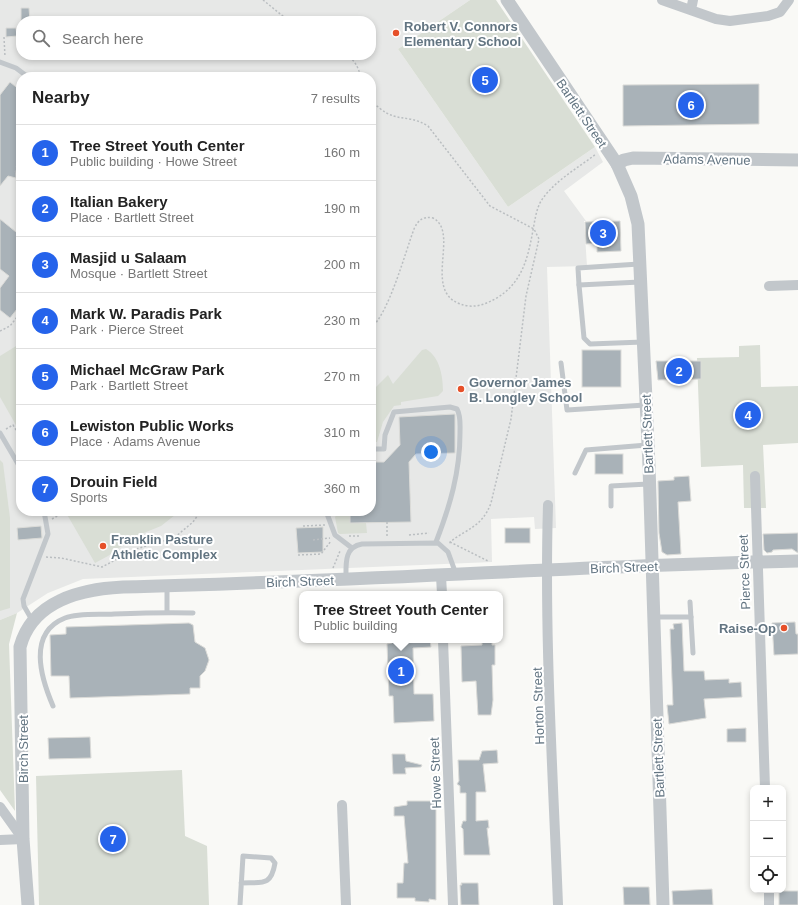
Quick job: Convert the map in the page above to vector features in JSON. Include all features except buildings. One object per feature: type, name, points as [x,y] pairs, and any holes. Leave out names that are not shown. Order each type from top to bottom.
[{"type":"street","name":"Bartlett Street","points":[[507,0],[617,164],[631,196],[638,224],[648,445],[663,905]]},
{"type":"street","points":[[662,0],[716,20],[730,21],[768,16],[780,12],[789,0]]},
{"type":"street","name":"Adams Avenue","points":[[617,164],[632,158],[798,160]]},
{"type":"street","points":[[769,286],[798,285]]},
{"type":"street","name":"Pierce Street","points":[[755,476],[765,785]]},
{"type":"street","name":"Horton Street","points":[[548,505],[546,570],[558,905]]},
{"type":"street","name":"Birch Street","points":[[28,905],[23,839],[20,647],[23,636],[33,621],[57,602],[75,593],[92,589],[798,561]]},
{"type":"street","points":[[441,576],[442,591]]},
{"type":"street","name":"Howe Street","points":[[443,643],[453,905]]},
{"type":"street","points":[[342,806],[346,905]]},
{"type":"street","points":[[0,807],[23,839]]},
{"type":"street","points":[[0,840],[23,839]]},
{"type":"street","points":[[769,893],[769,905]]},
{"type":"lane","points":[[0,62],[16,68],[21,72]]},
{"type":"lane","points":[[640,264],[578,268],[584,338],[590,344],[643,342]]},
{"type":"lane","points":[[579,285],[641,282]]},
{"type":"lane","points":[[561,363],[567,410],[646,405]]},
{"type":"lane","points":[[376,449],[384,448],[385,435],[394,412],[450,407],[458,409],[460,421],[459,465],[449,506],[436,542]]},
{"type":"lane","points":[[0,433],[16,460]]},
{"type":"lane","points":[[575,473],[586,450],[648,445]]},
{"type":"lane","points":[[611,506],[611,486],[649,484]]},
{"type":"lane","points":[[33,621],[24,606],[23,599],[48,534],[45,516]]},
{"type":"lane","points":[[328,516],[335,535],[352,548]]},
{"type":"lane","points":[[346,580],[347,556],[352,548],[362,544],[436,542],[441,544],[448,552],[456,575]]},
{"type":"lane","points":[[167,586],[167,612]]},
{"type":"lane","points":[[690,602],[694,653]]},
{"type":"lane","points":[[53,706],[46,689],[41,669],[40,649],[47,630],[65,618],[75,616],[167,612],[193,613]]},
{"type":"lane","points":[[653,617],[691,617]]},
{"type":"lane","points":[[240,905],[241,883],[243,856],[272,858],[275,863],[271,878],[267,882],[241,883]]},
{"type":"path","points":[[263,0],[283,16]]},
{"type":"path","points":[[4,37],[5,57]]},
{"type":"path","points":[[354,60],[359,72]]},
{"type":"path","points":[[376,106],[388,115],[396,118],[422,122],[428,126],[490,206],[534,229],[539,239],[526,296],[513,408],[490,503],[486,515],[481,522],[450,542]]},
{"type":"path","points":[[376,323],[384,309],[414,229],[422,219],[433,218],[441,227],[443,241],[442,276],[447,293],[454,300],[471,306],[478,306],[493,300],[513,286],[524,268],[537,211],[545,196],[566,176],[598,153]]},
{"type":"path","points":[[0,330],[10,326],[16,318]]},
{"type":"path","points":[[0,433],[14,424],[16,428]]},
{"type":"path","points":[[47,522],[56,516]]},
{"type":"path","points":[[40,558],[61,558],[102,567],[136,548],[174,538],[193,522],[197,516]]},
{"type":"path","points":[[387,522],[387,536]]},
{"type":"path","points":[[303,526],[332,525]]},
{"type":"path","points":[[406,535],[429,533]]},
{"type":"path","points":[[313,540],[328,539],[335,535]]},
{"type":"path","points":[[298,555],[321,554],[335,535]]},
{"type":"path","points":[[345,536],[366,536]]},
{"type":"path","points":[[380,536],[394,536]]},
{"type":"path","points":[[450,542],[454,551]]},
{"type":"path","points":[[450,542],[490,562]]},
{"type":"path","points":[[333,568],[340,550]]},
{"type":"shaded area","name":"Governor James B. Longley School","points":[[0,0],[470,0],[398,49],[508,207],[595,147],[603,162],[564,191],[586,221],[584,221],[587,266],[547,267],[556,528],[535,529],[534,517],[491,519],[492,562],[83,579],[48,593],[17,613],[0,620]]},
{"type":"shaded area","points":[[470,0],[496,0],[595,147],[508,207],[398,49]]},
{"type":"shaded area","points":[[760,345],[761,387],[798,386],[798,443],[763,445],[766,508],[744,508],[743,465],[701,467],[697,358],[739,357],[739,346]]},
{"type":"shaded area","points":[[16,346],[16,425],[0,397],[0,356]]},
{"type":"shaded area","points":[[426,349],[438,362],[443,391],[438,396],[401,402],[401,405],[394,406],[383,422],[376,442],[376,387],[388,375],[393,384],[422,350]]},
{"type":"shaded area","points":[[0,460],[3,463],[10,518],[10,608],[0,611]]},
{"type":"shaded area","name":"Franklin Pasture Athletic Complex","points":[[68,516],[174,516],[161,526],[134,537],[108,556],[95,563]]},
{"type":"shaded area","points":[[350,516],[351,523],[366,523],[367,533],[338,533],[335,517]]},
{"type":"shaded area","points":[[17,613],[9,644],[15,811],[0,790],[0,620]]},
{"type":"shaded area","points":[[182,770],[185,836],[207,846],[209,905],[39,905],[36,776]]},
{"type":"place","name":"Robert V. Connors Elementary School","points":[[396,33]]},
{"type":"place","name":"Michael McGraw Park","points":[[485,80]]},
{"type":"place","name":"Lewiston Public Works","points":[[691,105]]},
{"type":"place","name":"Masjid u Salaam","points":[[603,233]]},
{"type":"place","name":"Italian Bakery","points":[[679,371]]},
{"type":"place","name":"Governor James B. Longley School","points":[[461,389]]},
{"type":"place","name":"Mark W. Paradis Park","points":[[748,415]]},
{"type":"place","name":"Franklin Pasture Athletic Complex","points":[[103,546]]},
{"type":"place","name":"Raise-Op","points":[[784,628]]},
{"type":"place","name":"Tree Street Youth Center","points":[[401,671]]},
{"type":"place","name":"Drouin Field","points":[[113,839]]}]
